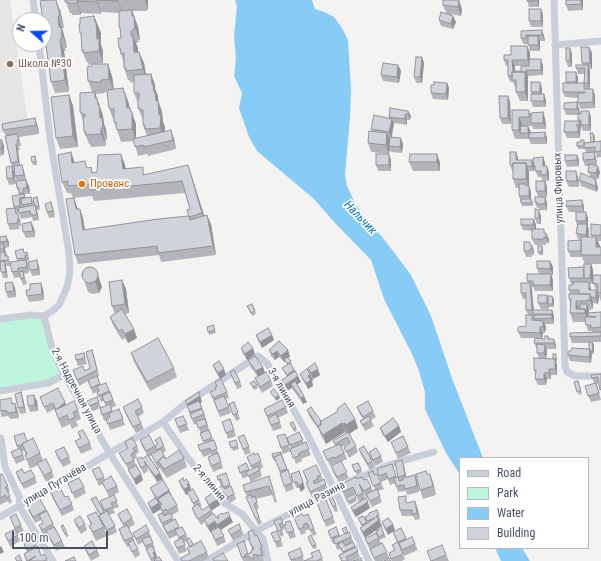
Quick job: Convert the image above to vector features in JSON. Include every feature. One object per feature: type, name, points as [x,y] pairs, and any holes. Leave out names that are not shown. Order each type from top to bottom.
[{"type":"street","points":[[33,0],[35,12]]},
{"type":"street","name":"улица Фировых","points":[[554,0],[565,366],[570,375],[601,376]]},
{"type":"street","points":[[555,45],[601,42]]},
{"type":"street","points":[[0,319],[31,315],[44,316],[52,311],[59,305],[67,287],[70,273],[69,253],[50,138],[40,52]]},
{"type":"street","name":"2-я Надречная улица","points":[[44,316],[52,348],[64,375],[109,452],[178,561]]},
{"type":"street","name":"3-я линия","points":[[109,452],[163,422],[185,404],[258,356],[267,363],[309,437],[369,561]]},
{"type":"street","points":[[0,391],[48,383],[64,375]]},
{"type":"street","name":"2-я линия","points":[[163,422],[188,458],[224,503],[242,514],[256,531],[264,542],[268,561]]},
{"type":"street","points":[[1,438],[5,467],[20,498],[19,506],[53,561]]},
{"type":"street","name":"улица Пугачёва","points":[[0,518],[109,452]]},
{"type":"street","name":"улица Разина","points":[[206,561],[256,531],[334,490],[385,466],[434,452]]},
{"type":"shaded area","name":"Школа №30","points":[[0,0],[10,0],[12,13],[12,52],[18,52],[29,128],[0,133]]},
{"type":"green space","points":[[44,316],[64,375],[52,381],[0,391],[0,319]]},
{"type":"water","name":"Нальчик","points":[[235,0],[312,0],[315,9],[334,17],[348,40],[351,89],[345,175],[347,186],[362,214],[384,239],[411,275],[431,316],[453,381],[483,457],[459,457],[459,473],[446,453],[425,409],[425,392],[418,368],[384,299],[371,260],[314,199],[257,151],[249,137],[239,108],[242,93],[234,76],[236,58],[234,36],[237,6]]},
{"type":"water","points":[[495,549],[523,549],[530,561],[501,561]]},
{"type":"building","points":[[56,0],[60,16],[58,16],[62,36],[62,39],[60,39],[65,80],[51,82],[47,52],[52,52],[52,12],[42,12],[40,1]]},
{"type":"building","points":[[65,0],[97,0],[97,2],[77,1],[77,3],[68,3],[65,2]]},
{"type":"building","points":[[97,0],[118,0],[118,1]]},
{"type":"building","points":[[443,0],[459,0],[458,7],[443,5]]},
{"type":"building","points":[[566,0],[581,0],[581,4],[566,5]]},
{"type":"building","points":[[529,9],[541,9],[541,21],[529,21]]},
{"type":"building","points":[[132,10],[135,28],[131,31],[131,36],[133,36],[134,52],[139,52],[143,69],[126,71],[126,68],[124,68],[124,53],[121,54],[119,48],[118,38],[121,38],[119,11]]},
{"type":"building","points":[[441,12],[453,16],[451,24],[439,20]]},
{"type":"building","points":[[94,16],[96,22],[97,39],[99,39],[99,51],[84,53],[84,51],[82,51],[79,24],[80,18]]},
{"type":"building","points":[[542,30],[542,35],[526,35],[526,38],[521,38],[521,31]]},
{"type":"building","points":[[528,36],[538,36],[538,45],[528,45]]},
{"type":"building","points":[[511,46],[527,46],[528,60],[512,60],[513,71],[521,71],[521,66],[529,66],[529,59],[541,59],[541,70],[526,70],[526,75],[525,72],[512,72],[512,76],[508,76],[508,60],[504,60],[504,55],[511,55]]},
{"type":"building","points":[[581,47],[589,47],[590,63],[582,63]]},
{"type":"building","points":[[566,48],[570,48],[570,61],[566,61]]},
{"type":"building","points":[[416,57],[422,57],[420,77],[414,77]]},
{"type":"building","points":[[383,63],[398,65],[397,77],[381,75]]},
{"type":"building","points":[[92,64],[108,64],[109,79],[101,80],[101,82],[88,81],[87,67],[92,66]]},
{"type":"building","points":[[576,65],[588,65],[588,83],[584,83],[585,68],[576,68]]},
{"type":"building","points":[[512,72],[525,72],[525,92],[516,92],[516,80],[512,80]]},
{"type":"building","points":[[566,72],[576,72],[576,82],[566,82]]},
{"type":"building","points":[[151,74],[156,101],[158,100],[159,115],[161,115],[160,128],[145,129],[145,125],[143,125],[143,110],[138,108],[139,93],[134,93],[134,75]]},
{"type":"building","points":[[434,82],[447,83],[446,94],[431,93],[431,85],[434,85]]},
{"type":"building","points":[[531,82],[540,82],[540,92],[531,92]]},
{"type":"building","points":[[563,83],[584,83],[584,89],[593,89],[593,102],[578,103],[578,93],[585,92],[563,92]]},
{"type":"building","points":[[123,88],[127,108],[130,108],[132,112],[132,129],[117,130],[116,122],[114,122],[114,109],[109,108],[107,92],[108,90]]},
{"type":"building","points":[[95,92],[95,98],[97,98],[98,105],[99,104],[100,118],[102,118],[103,128],[101,128],[101,134],[86,135],[86,132],[84,132],[83,117],[85,117],[85,114],[80,112],[80,93]]},
{"type":"building","points":[[531,94],[544,94],[544,101],[531,101]]},
{"type":"building","points":[[69,95],[73,136],[56,138],[51,97]]},
{"type":"building","points":[[499,96],[508,96],[508,118],[500,118]]},
{"type":"building","points":[[577,102],[577,109],[564,109],[564,103]]},
{"type":"building","points":[[390,108],[408,111],[408,114],[405,114],[405,119],[389,117]]},
{"type":"building","points":[[512,110],[529,110],[529,117],[519,117],[519,130],[512,130]]},
{"type":"building","points":[[581,111],[589,111],[589,125],[581,125],[581,120],[578,120],[578,114],[581,114]]},
{"type":"building","points":[[543,112],[543,123],[531,123],[531,113]]},
{"type":"building","points":[[374,115],[392,119],[389,132],[371,129]]},
{"type":"building","points":[[35,118],[36,125],[3,130],[2,124]]},
{"type":"building","points":[[565,121],[579,121],[579,125],[576,125],[578,126],[578,132],[564,132]]},
{"type":"building","points":[[521,126],[528,126],[528,133],[520,133]]},
{"type":"building","points":[[171,130],[173,140],[144,147],[144,145],[135,147],[133,139]]},
{"type":"building","points":[[369,131],[387,133],[386,145],[368,143]]},
{"type":"building","points":[[545,132],[545,138],[529,138],[529,133]]},
{"type":"building","points":[[590,133],[593,133],[594,142],[591,142]]},
{"type":"building","points":[[17,134],[19,140],[17,140],[18,144],[16,144],[18,161],[11,163],[5,136]]},
{"type":"building","points":[[390,137],[401,138],[400,147],[389,146]]},
{"type":"building","points":[[0,140],[2,140],[2,149],[0,149]]},
{"type":"building","points":[[581,140],[584,140],[584,146],[577,146],[577,142],[581,142]]},
{"type":"building","points":[[601,141],[601,151],[595,152],[595,147],[584,148],[584,143]]},
{"type":"building","points":[[71,152],[72,163],[85,161],[87,168],[91,167],[92,173],[97,172],[98,155],[121,154],[123,169],[143,167],[143,175],[188,165],[202,213],[189,217],[187,210],[190,209],[182,181],[90,190],[89,184],[68,186],[68,181],[62,182],[58,155]]},
{"type":"building","points":[[510,152],[516,152],[516,160],[532,160],[532,166],[527,166],[526,163],[513,163],[513,166],[510,165]]},
{"type":"building","points":[[594,152],[595,159],[583,160],[583,153]]},
{"type":"building","points":[[376,154],[389,154],[389,165],[376,165]]},
{"type":"building","points":[[410,154],[437,154],[437,162],[409,162]]},
{"type":"building","points":[[565,155],[577,155],[577,160],[565,161]]},
{"type":"building","points":[[35,156],[36,162],[32,162],[31,157]]},
{"type":"building","points":[[543,157],[543,166],[547,166],[547,175],[541,175],[541,171],[535,171],[533,158]]},
{"type":"building","points":[[513,163],[526,163],[526,179],[513,179]]},
{"type":"building","points":[[589,164],[598,166],[596,173],[588,172]]},
{"type":"building","points":[[22,165],[24,175],[15,176],[14,166]]},
{"type":"building","points":[[12,166],[13,178],[7,179],[6,167]]},
{"type":"building","points":[[566,171],[576,171],[577,181],[566,181]]},
{"type":"building","points":[[581,173],[595,179],[595,186],[579,180]]},
{"type":"building","points":[[26,180],[27,188],[23,188],[23,193],[19,193],[19,188],[17,188],[16,181]]},
{"type":"building","points":[[536,181],[545,181],[545,191],[536,191]]},
{"type":"building","points":[[519,184],[526,184],[526,186],[529,186],[529,196],[519,196]]},
{"type":"building","points":[[24,194],[25,197],[19,198],[20,206],[14,207],[12,196]]},
{"type":"building","points":[[31,197],[32,203],[22,205],[21,199]]},
{"type":"building","points":[[37,197],[39,207],[34,205],[33,198]]},
{"type":"building","points":[[535,197],[545,197],[545,204],[537,204],[537,202],[535,202]]},
{"type":"building","points":[[74,198],[76,209],[80,209],[83,230],[189,216],[190,220],[207,215],[213,246],[158,253],[157,246],[75,255],[66,199]]},
{"type":"building","points":[[521,199],[531,199],[531,203],[521,203]]},
{"type":"building","points":[[582,200],[582,206],[566,206],[566,201]]},
{"type":"building","points":[[51,202],[53,211],[47,212],[45,204]]},
{"type":"building","points":[[35,205],[37,215],[31,215],[30,211],[19,213],[18,208]]},
{"type":"building","points":[[15,208],[16,214],[18,214],[18,223],[8,224],[6,209]]},
{"type":"building","points":[[535,209],[539,210],[539,218],[535,218]]},
{"type":"building","points":[[576,212],[586,212],[586,221],[576,221]]},
{"type":"building","points":[[521,219],[534,219],[533,225],[521,225]]},
{"type":"building","points":[[31,222],[33,231],[23,232],[22,224]]},
{"type":"building","points":[[578,224],[587,224],[586,235],[576,233]]},
{"type":"building","points":[[591,224],[601,225],[601,235],[591,235]]},
{"type":"building","points":[[532,229],[544,229],[546,237],[544,237],[544,239],[532,239]]},
{"type":"building","points":[[6,236],[7,241],[0,242],[0,237]]},
{"type":"building","points":[[581,237],[596,237],[596,247],[601,247],[601,255],[581,255]]},
{"type":"building","points":[[581,240],[581,251],[568,251],[568,241]]},
{"type":"building","points":[[524,242],[530,242],[530,245],[532,245],[532,249],[530,249],[530,251],[524,251]]},
{"type":"building","points":[[3,243],[4,249],[0,249],[0,244]]},
{"type":"building","points":[[538,246],[542,246],[542,252],[538,252]]},
{"type":"building","points":[[23,249],[24,253],[27,252],[28,255],[25,255],[25,258],[17,259],[15,251]]},
{"type":"building","points":[[0,252],[5,252],[5,256],[8,256],[8,260],[0,261]]},
{"type":"building","points":[[26,260],[27,267],[18,268],[18,271],[12,272],[10,262]]},
{"type":"building","points":[[37,260],[38,269],[30,270],[28,262]]},
{"type":"building","points":[[4,261],[6,272],[1,272],[0,262]]},
{"type":"building","points":[[537,261],[550,261],[550,269],[537,268]]},
{"type":"building","points":[[584,264],[591,264],[590,278],[584,278]]},
{"type":"building","points":[[90,267],[97,272],[98,275],[93,282],[90,283],[83,278],[82,275],[87,268]]},
{"type":"building","points":[[583,267],[584,278],[569,278],[568,268]]},
{"type":"building","points":[[23,271],[24,278],[21,279],[19,272]]},
{"type":"building","points":[[527,274],[551,274],[550,285],[533,285],[533,281],[527,281]]},
{"type":"building","points":[[593,275],[601,275],[601,293],[598,293],[598,284],[593,283]]},
{"type":"building","points":[[122,280],[125,304],[112,306],[109,282]]},
{"type":"building","points":[[12,282],[14,291],[6,292],[5,283]]},
{"type":"building","points":[[573,282],[589,282],[589,290],[596,290],[596,298],[591,297],[590,294],[579,294],[579,290],[569,290],[569,285],[573,285]]},
{"type":"building","points":[[41,283],[42,294],[27,296],[26,290],[30,290],[30,284]]},
{"type":"building","points":[[521,283],[530,283],[532,310],[526,310],[526,293],[521,293]]},
{"type":"building","points":[[569,294],[590,294],[590,300],[576,301],[576,309],[585,309],[585,313],[570,313],[571,299],[569,299]]},
{"type":"building","points":[[538,295],[547,295],[547,303],[538,303]]},
{"type":"building","points":[[548,296],[552,296],[553,304],[548,304]]},
{"type":"building","points":[[252,304],[255,311],[251,313],[247,306]]},
{"type":"building","points":[[580,304],[587,304],[586,312],[585,309],[580,309]]},
{"type":"building","points":[[122,309],[134,329],[125,334],[122,329],[119,331],[110,317]]},
{"type":"building","points":[[533,310],[552,310],[552,314],[533,314]]},
{"type":"building","points":[[601,312],[601,327],[591,328],[591,325],[586,325],[585,317],[596,317],[588,316],[588,313]]},
{"type":"building","points":[[526,315],[532,315],[532,320],[543,321],[543,327],[540,327],[540,333],[518,332],[518,327],[526,326]]},
{"type":"building","points":[[534,315],[552,315],[552,318],[534,319]]},
{"type":"building","points":[[213,325],[215,330],[208,332],[207,327]]},
{"type":"building","points":[[268,328],[272,335],[260,342],[256,335]]},
{"type":"building","points":[[601,332],[601,336],[570,337],[570,333]]},
{"type":"building","points":[[545,336],[548,336],[548,339],[554,339],[554,343],[534,343],[535,338],[545,339]]},
{"type":"building","points":[[158,338],[174,368],[147,382],[131,353]]},
{"type":"building","points":[[279,341],[288,350],[281,356],[277,351],[273,354],[269,350]]},
{"type":"building","points":[[248,342],[253,348],[245,354],[241,348]]},
{"type":"building","points":[[589,342],[592,342],[593,351],[590,351],[589,349]]},
{"type":"building","points":[[537,344],[545,345],[544,353],[537,353]]},
{"type":"building","points":[[572,348],[590,349],[589,357],[568,355],[568,351],[571,351]]},
{"type":"building","points":[[92,350],[97,370],[77,380],[73,370],[83,366],[85,371],[90,368],[86,352]]},
{"type":"building","points":[[84,353],[85,358],[76,360],[75,355]]},
{"type":"building","points":[[553,354],[556,354],[556,359],[553,359]]},
{"type":"building","points":[[255,356],[263,367],[256,371],[248,360]]},
{"type":"building","points":[[287,357],[291,361],[288,364],[284,360]]},
{"type":"building","points":[[534,358],[555,359],[555,369],[549,369],[549,373],[544,373],[544,379],[535,379],[536,370],[534,370]]},
{"type":"building","points":[[219,361],[224,369],[218,373],[213,365]]},
{"type":"building","points":[[290,363],[294,370],[287,375],[282,368]]},
{"type":"building","points":[[315,363],[318,369],[311,373],[308,368]]},
{"type":"building","points":[[307,369],[310,374],[308,376],[311,380],[306,383],[300,374]]},
{"type":"building","points":[[234,370],[240,381],[235,383],[230,372]]},
{"type":"building","points":[[295,371],[298,376],[285,385],[282,380]]},
{"type":"building","points":[[266,372],[271,380],[260,387],[255,378]]},
{"type":"building","points":[[601,374],[600,390],[598,377],[592,378],[591,375]]},
{"type":"building","points":[[97,376],[100,384],[91,388],[88,380]]},
{"type":"building","points":[[221,379],[227,392],[213,398],[210,392],[216,389],[215,387],[217,386],[215,382]]},
{"type":"building","points":[[254,381],[257,385],[253,387],[250,383]]},
{"type":"building","points":[[295,381],[304,396],[301,398],[291,384]]},
{"type":"building","points":[[578,381],[581,391],[577,392],[574,382]]},
{"type":"building","points":[[106,383],[109,391],[98,396],[97,392],[99,391],[97,386]]},
{"type":"building","points":[[596,383],[599,393],[588,396],[585,386]]},
{"type":"building","points":[[58,388],[65,402],[56,410],[53,403],[44,407],[40,397]]},
{"type":"building","points":[[274,389],[279,395],[275,398],[270,392]]},
{"type":"building","points":[[21,392],[24,407],[18,408],[15,394]]},
{"type":"building","points":[[110,392],[113,400],[105,403],[102,396]]},
{"type":"building","points":[[199,392],[200,396],[187,404],[185,401]]},
{"type":"building","points":[[34,395],[35,405],[28,406],[27,396]]},
{"type":"building","points":[[224,396],[229,407],[218,411],[214,400]]},
{"type":"building","points":[[97,397],[99,402],[89,406],[87,401]]},
{"type":"building","points":[[11,398],[12,404],[15,403],[16,412],[8,413],[6,410],[0,411],[0,400]]},
{"type":"building","points":[[138,399],[142,407],[135,411],[141,423],[133,427],[123,407]]},
{"type":"building","points":[[282,400],[286,407],[267,416],[264,409]]},
{"type":"building","points":[[74,401],[78,410],[73,412],[75,417],[69,420],[67,415],[59,419],[55,410]]},
{"type":"building","points":[[199,401],[202,408],[190,412],[187,406]]},
{"type":"building","points":[[368,401],[373,411],[363,417],[357,407]]},
{"type":"building","points":[[234,402],[238,413],[233,415],[229,404]]},
{"type":"building","points":[[345,403],[355,419],[346,425],[345,423],[342,423],[323,435],[318,427],[322,424],[320,422],[338,411],[337,409]]},
{"type":"building","points":[[110,404],[112,411],[102,415],[100,408]]},
{"type":"building","points":[[311,407],[321,421],[321,424],[318,426],[307,410]]},
{"type":"building","points":[[119,409],[123,419],[108,424],[106,419],[110,417],[109,413]]},
{"type":"building","points":[[202,409],[204,414],[192,419],[190,414]]},
{"type":"building","points":[[276,414],[280,422],[271,425],[268,418]]},
{"type":"building","points":[[183,416],[187,424],[178,427],[175,419]]},
{"type":"building","points":[[369,416],[371,420],[363,425],[360,421]]},
{"type":"building","points":[[393,418],[399,426],[385,436],[380,428]]},
{"type":"building","points":[[205,419],[207,425],[198,428],[196,421]]},
{"type":"building","points":[[230,419],[234,430],[226,433],[222,422]]},
{"type":"building","points":[[293,422],[296,428],[293,429],[290,423]]},
{"type":"building","points":[[83,430],[90,443],[79,448],[75,441],[81,438],[78,432]]},
{"type":"building","points":[[209,430],[212,438],[203,441],[200,433]]},
{"type":"building","points":[[299,432],[303,440],[290,445],[287,438]]},
{"type":"building","points":[[348,432],[356,446],[346,452],[344,447],[350,443],[347,437],[335,444],[333,441]]},
{"type":"building","points":[[24,433],[27,441],[22,445],[17,446],[14,436]]},
{"type":"building","points":[[285,434],[289,445],[281,448],[277,436]]},
{"type":"building","points":[[149,435],[155,446],[146,451],[140,440]]},
{"type":"building","points":[[244,435],[249,447],[243,449],[238,437]]},
{"type":"building","points":[[403,436],[408,447],[396,453],[391,442]]},
{"type":"building","points":[[160,437],[164,446],[157,450],[155,446],[158,444],[155,440]]},
{"type":"building","points":[[33,438],[40,453],[27,460],[25,455],[27,454],[22,444]]},
{"type":"building","points":[[132,438],[137,446],[133,448],[135,452],[131,454],[134,460],[126,464],[119,453],[128,448],[125,442]]},
{"type":"building","points":[[214,440],[217,449],[211,451],[210,448],[200,451],[198,445]]},
{"type":"building","points":[[236,440],[238,446],[231,448],[229,442]]},
{"type":"building","points":[[306,442],[309,449],[299,453],[300,455],[293,458],[290,449]]},
{"type":"building","points":[[340,444],[344,453],[327,460],[323,451]]},
{"type":"building","points":[[364,446],[372,461],[368,464],[359,449]]},
{"type":"building","points":[[64,447],[69,457],[61,461],[55,451]]},
{"type":"building","points":[[20,448],[23,455],[14,458],[11,452]]},
{"type":"building","points":[[376,448],[381,456],[373,460],[369,452]]},
{"type":"building","points":[[161,449],[165,458],[164,456],[156,463],[151,454]]},
{"type":"building","points":[[179,450],[184,458],[164,469],[158,461],[164,456],[166,459]]},
{"type":"building","points":[[281,452],[281,454],[273,458],[272,454]]},
{"type":"building","points":[[218,453],[221,462],[211,466],[208,457]]},
{"type":"building","points":[[254,453],[255,455],[258,453],[261,461],[251,466],[247,457]]},
{"type":"building","points":[[281,454],[287,469],[280,471],[274,457]]},
{"type":"building","points":[[148,455],[160,473],[155,476],[144,461],[146,465],[141,468],[137,459],[141,457],[142,459]]},
{"type":"building","points":[[46,459],[52,471],[44,476],[37,463]]},
{"type":"building","points":[[402,460],[405,475],[398,477],[395,462]]},
{"type":"building","points":[[341,461],[347,472],[337,477],[331,466]]},
{"type":"building","points":[[246,463],[249,469],[240,473],[238,467]]},
{"type":"building","points":[[358,463],[361,469],[355,472],[352,465]]},
{"type":"building","points":[[392,464],[396,476],[388,479],[386,473],[379,476],[377,469]]},
{"type":"building","points":[[136,465],[141,474],[134,479],[128,470]]},
{"type":"building","points":[[316,465],[321,475],[317,477],[318,479],[313,481],[315,484],[324,479],[326,484],[310,492],[306,483],[308,482],[303,471]]},
{"type":"building","points":[[258,466],[260,470],[248,476],[246,472]]},
{"type":"building","points":[[99,467],[104,477],[97,480],[92,470]]},
{"type":"building","points":[[22,469],[24,473],[31,470],[35,477],[22,484],[16,472]]},
{"type":"building","points":[[288,470],[292,483],[284,486],[280,473]]},
{"type":"building","points":[[299,471],[303,482],[299,486],[297,482],[293,482],[291,474]]},
{"type":"building","points":[[373,471],[374,475],[377,474],[381,483],[373,486],[368,473]]},
{"type":"building","points":[[426,471],[427,474],[430,474],[433,486],[420,490],[416,474]]},
{"type":"building","points":[[226,473],[230,485],[223,487],[221,479],[218,480],[217,476]]},
{"type":"building","points":[[2,474],[8,486],[5,487],[10,496],[7,498],[5,495],[0,498],[0,475]]},
{"type":"building","points":[[415,475],[417,486],[405,489],[404,485],[396,486],[394,478],[398,477],[399,481],[403,480],[403,478]]},
{"type":"building","points":[[111,476],[117,486],[107,491],[102,482]]},
{"type":"building","points":[[269,476],[274,493],[272,494],[269,486],[245,492],[243,485]]},
{"type":"building","points":[[356,477],[357,479],[362,477],[364,480],[367,479],[371,487],[364,491],[359,484],[363,493],[357,496],[353,487],[343,492],[340,485]]},
{"type":"building","points":[[79,478],[84,487],[72,493],[68,483]]},
{"type":"building","points":[[183,478],[184,481],[186,479],[189,483],[187,485],[189,487],[184,489],[179,481]]},
{"type":"building","points":[[163,480],[169,490],[157,498],[150,488]]},
{"type":"building","points":[[59,486],[65,497],[68,496],[72,504],[60,510],[50,491]]},
{"type":"building","points":[[222,486],[225,489],[231,486],[234,494],[228,497],[218,488]]},
{"type":"building","points":[[193,489],[199,500],[193,503],[187,492]]},
{"type":"building","points":[[377,489],[380,496],[370,501],[366,494]]},
{"type":"building","points":[[169,492],[177,505],[167,511],[166,509],[162,511],[160,506],[162,505],[158,499]]},
{"type":"building","points":[[214,492],[218,499],[209,505],[205,498]]},
{"type":"building","points":[[330,492],[336,505],[333,507],[327,494]]},
{"type":"building","points":[[354,494],[356,498],[348,502],[346,498]]},
{"type":"building","points":[[114,495],[117,501],[111,503],[113,507],[104,510],[100,501]]},
{"type":"building","points":[[251,495],[252,498],[255,496],[257,502],[254,504],[259,517],[256,519],[246,497]]},
{"type":"building","points":[[406,496],[406,503],[415,501],[417,513],[412,514],[412,510],[400,510],[398,497]]},
{"type":"building","points":[[96,497],[104,512],[100,514],[91,499]]},
{"type":"building","points":[[325,497],[333,517],[324,521],[316,500]]},
{"type":"building","points":[[155,498],[159,503],[151,508],[148,503]]},
{"type":"building","points":[[366,498],[368,502],[353,511],[351,507]]},
{"type":"building","points":[[40,499],[46,510],[33,517],[27,506]]},
{"type":"building","points":[[198,504],[202,510],[209,506],[212,510],[198,519],[192,508]]},
{"type":"building","points":[[127,509],[132,518],[123,524],[118,514]]},
{"type":"building","points":[[377,510],[379,515],[376,516],[379,520],[363,532],[360,528],[375,518],[367,521],[365,517],[369,515],[369,513]]},
{"type":"building","points":[[47,511],[53,524],[42,530],[39,525],[43,523],[39,515]]},
{"type":"building","points":[[107,511],[115,526],[107,530],[99,516]]},
{"type":"building","points":[[96,512],[104,527],[93,532],[89,526],[92,524],[87,516]]},
{"type":"building","points":[[228,512],[230,516],[217,525],[215,521],[208,526],[204,520],[213,513],[218,519],[219,518],[217,516]]},
{"type":"building","points":[[162,513],[164,516],[170,513],[173,518],[162,523],[158,515]]},
{"type":"building","points":[[16,514],[21,525],[15,528],[10,517]]},
{"type":"building","points":[[302,514],[303,516],[308,514],[314,529],[310,530],[307,523],[303,525],[304,527],[299,529],[294,518]]},
{"type":"building","points":[[80,516],[85,524],[79,528],[74,520]]},
{"type":"building","points":[[363,516],[367,522],[362,525],[358,518]]},
{"type":"building","points":[[281,518],[283,523],[279,524],[282,530],[278,531],[274,521]]},
{"type":"building","points":[[388,518],[393,524],[386,529],[382,522]]},
{"type":"building","points":[[175,519],[179,527],[167,533],[163,526]]},
{"type":"building","points":[[290,521],[294,531],[287,533],[284,525],[286,524],[285,522]]},
{"type":"building","points":[[239,524],[241,529],[231,535],[228,530]]},
{"type":"building","points":[[63,525],[67,533],[65,534],[61,526]]},
{"type":"building","points":[[127,525],[133,537],[124,541],[119,529]]},
{"type":"building","points":[[146,525],[149,531],[136,539],[133,533]]},
{"type":"building","points":[[381,526],[384,534],[379,537],[376,531],[379,530],[378,528]]},
{"type":"building","points":[[54,527],[62,541],[54,545],[46,531]]},
{"type":"building","points":[[182,527],[186,534],[179,538],[175,530]]},
{"type":"building","points":[[219,527],[224,536],[215,540],[211,531]]},
{"type":"building","points":[[336,527],[339,535],[331,538],[328,531]]},
{"type":"building","points":[[346,527],[348,533],[345,534],[342,529]]},
{"type":"building","points":[[401,528],[406,538],[398,542],[393,532]]},
{"type":"building","points":[[15,529],[18,535],[8,541],[5,534]]},
{"type":"building","points":[[253,530],[262,547],[260,548],[262,554],[257,556],[256,554],[253,555],[254,558],[251,559],[249,556],[245,557],[245,555],[252,552],[251,550],[254,549],[248,539],[250,539],[248,532]]},
{"type":"building","points":[[277,531],[281,540],[275,542],[271,533]]},
{"type":"building","points":[[349,532],[351,537],[335,544],[333,539]]},
{"type":"building","points":[[376,533],[379,538],[368,544],[365,539]]},
{"type":"building","points":[[311,535],[316,545],[312,546],[308,537]]},
{"type":"building","points":[[31,536],[36,545],[27,550],[22,540]]},
{"type":"building","points":[[150,536],[153,543],[145,546],[142,539]]},
{"type":"building","points":[[412,537],[415,544],[402,550],[399,543]]},
{"type":"building","points":[[182,538],[185,545],[177,548],[174,542]]},
{"type":"building","points":[[189,538],[194,545],[190,547],[186,540]]},
{"type":"building","points":[[133,540],[138,549],[132,552],[128,543]]},
{"type":"building","points":[[92,541],[97,550],[89,555],[84,546]]},
{"type":"building","points":[[201,541],[207,552],[189,561],[182,561],[181,558],[190,553],[187,548]]},
{"type":"building","points":[[244,541],[248,554],[242,558],[237,544]]},
{"type":"building","points":[[343,542],[345,546],[353,542],[355,546],[343,552],[338,544]]},
{"type":"building","points":[[398,542],[403,554],[391,559],[389,553],[395,550],[392,545]]},
{"type":"building","points":[[382,543],[387,552],[374,558],[370,549]]},
{"type":"building","points":[[442,545],[446,555],[431,561],[427,551]]},
{"type":"building","points":[[38,546],[41,556],[44,554],[47,559],[44,561],[29,561],[36,556],[27,561],[24,554]]},
{"type":"building","points":[[152,546],[155,551],[153,553],[155,557],[151,559],[146,549]]},
{"type":"building","points":[[356,547],[358,551],[346,557],[348,561],[342,561],[339,555]]},
{"type":"building","points":[[300,548],[303,556],[291,560],[288,553]]},
{"type":"building","points":[[319,550],[322,558],[317,561],[304,561],[313,557],[311,553]]},
{"type":"building","points":[[223,553],[228,561],[214,561],[213,559]]},
{"type":"building","points":[[19,555],[22,561],[17,561],[15,558]]},
{"type":"building","points":[[74,557],[76,561],[65,561]]},
{"type":"building","points":[[159,557],[162,561],[154,560]]},
{"type":"building","points":[[361,558],[362,561],[353,561]]},
{"type":"building","points":[[389,558],[391,561],[384,561]]},
{"type":"place","name":"Школа №30","points":[[10,64]]},
{"type":"place","name":"Прованс","points":[[82,184]]}]
